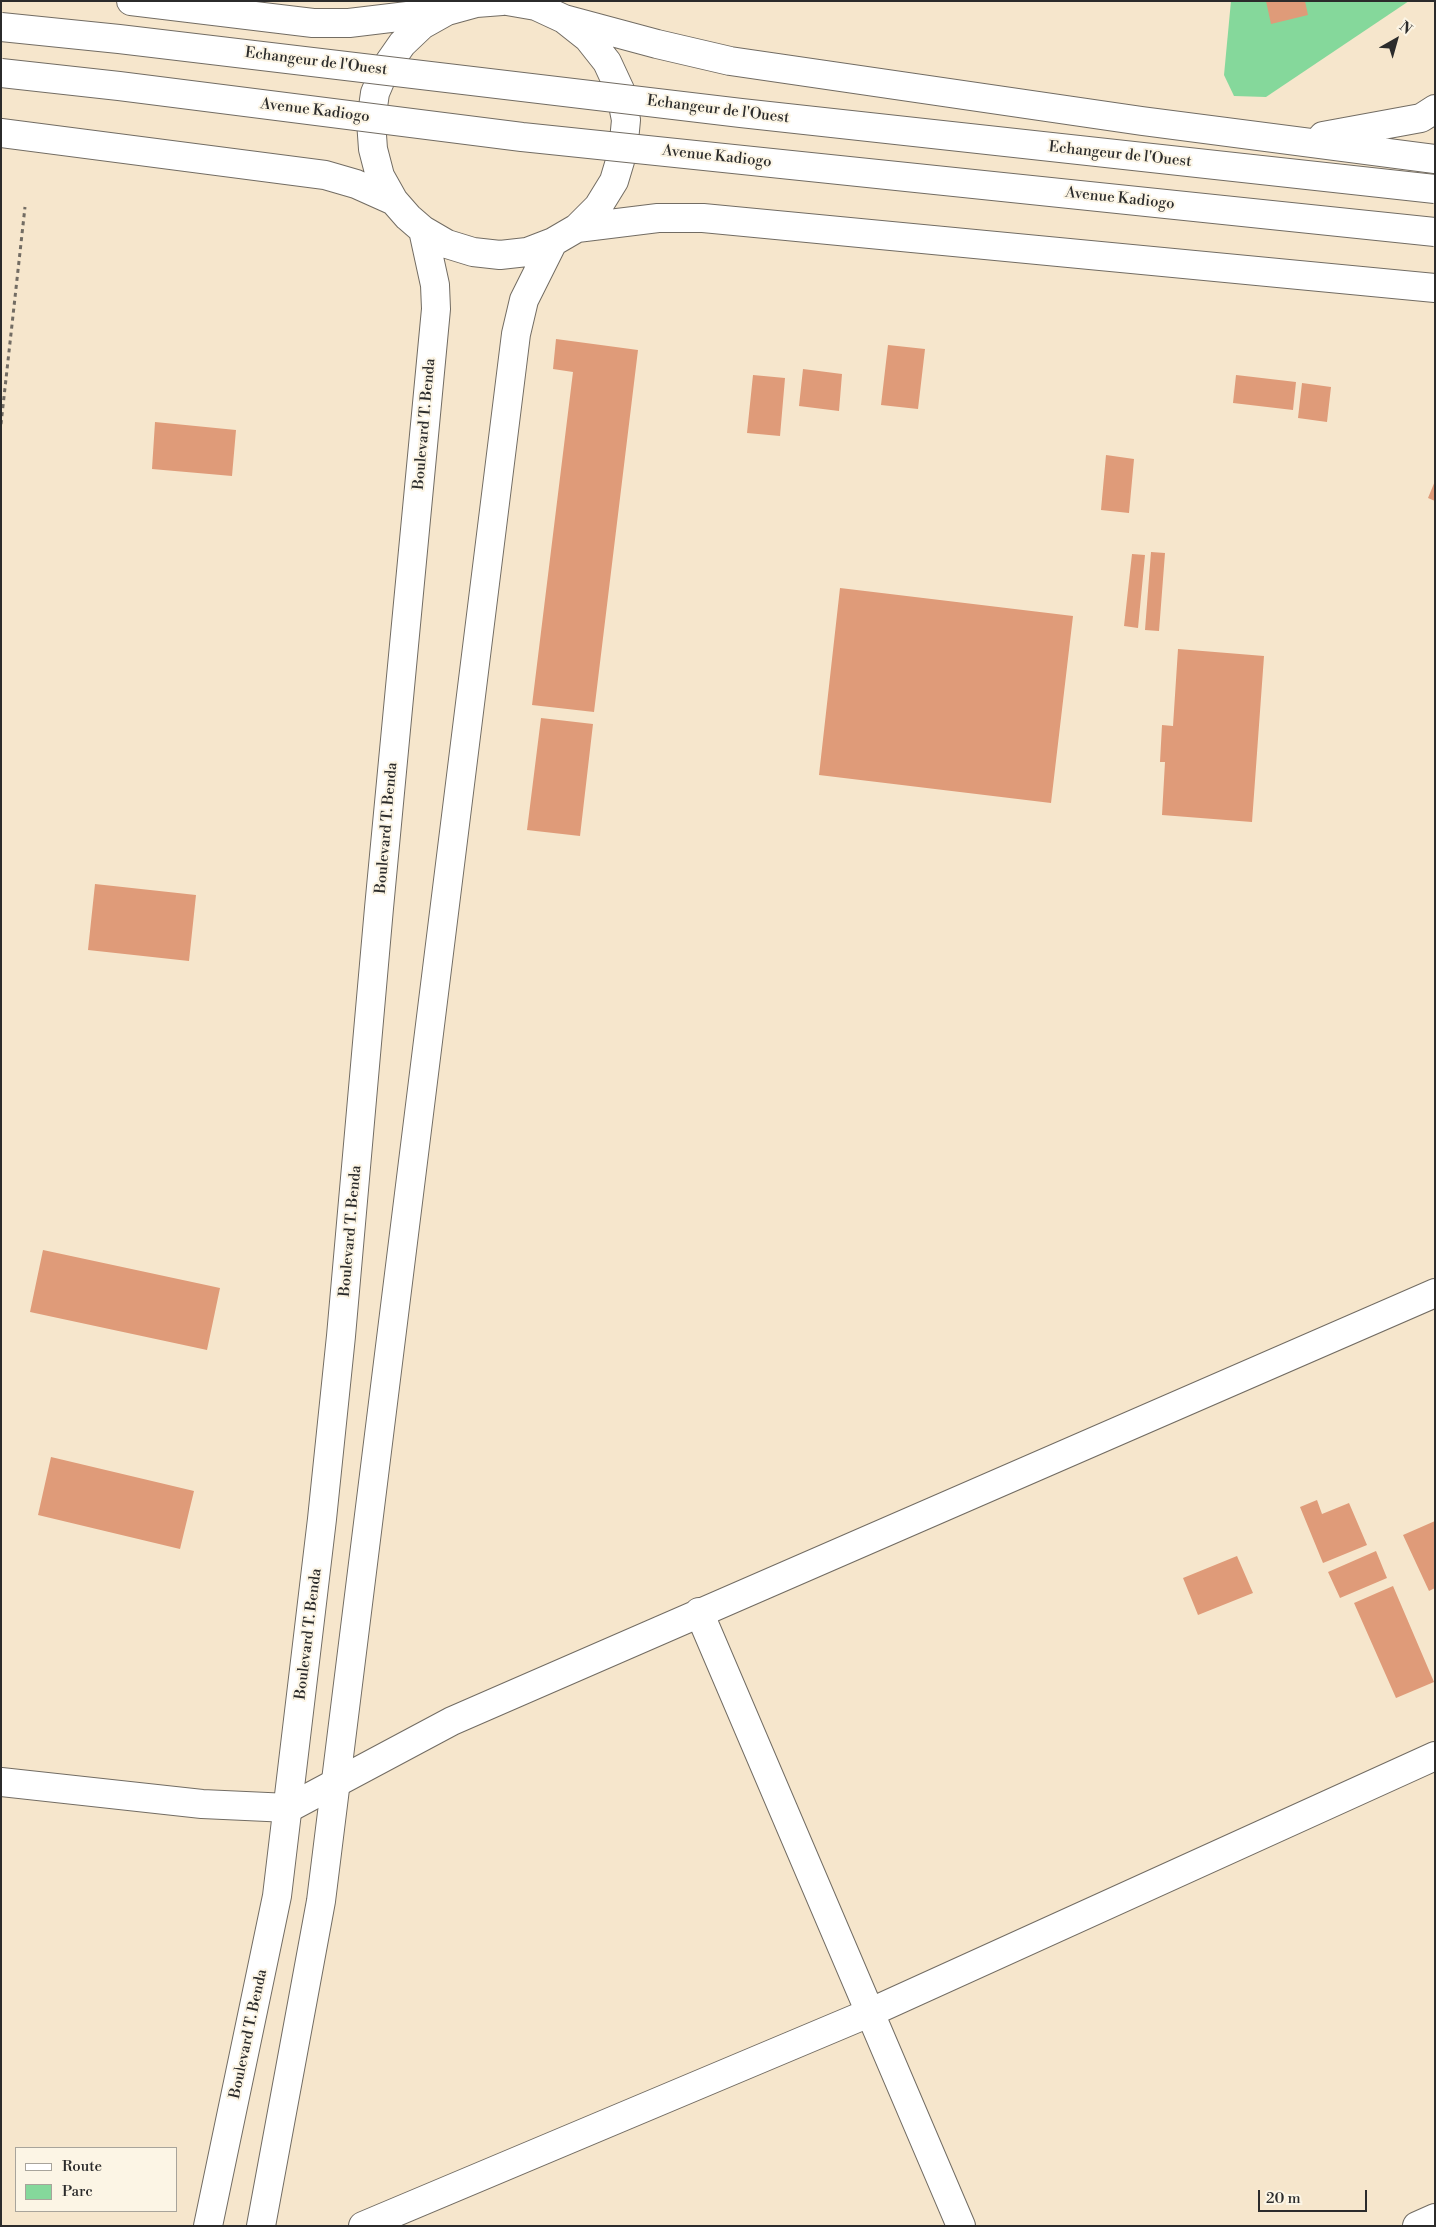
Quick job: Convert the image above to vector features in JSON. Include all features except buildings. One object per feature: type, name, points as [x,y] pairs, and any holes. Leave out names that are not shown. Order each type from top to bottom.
[{"type":"main road","points":[[131,1],[313,23],[349,23],[447,11],[476,2],[502,1]]},
{"type":"main road","points":[[507,1],[536,6],[564,19],[656,44],[730,61],[1142,121],[1435,159]]},
{"type":"main road","points":[[447,11],[422,25],[402,44],[386,67],[375,93],[371,121],[373,149],[380,176],[394,201],[423,230],[447,244],[473,252],[500,255],[527,252],[553,242],[577,228],[598,207],[614,181],[623,151],[626,120],[620,90],[607,62],[588,38],[564,19]]},
{"type":"main road","name":"Echangeur de l'Ouest","points":[[1,27],[139,41],[741,113],[1435,189]]},
{"type":"main road","name":"Avenue Kadiogo","points":[[1,73],[522,137],[1435,232]]},
{"type":"main road","points":[[1303,141],[1421,118],[1435,109]]},
{"type":"main road","points":[[1,132],[325,175],[356,184],[394,201]]},
{"type":"main road","points":[[577,228],[658,218],[702,218],[1435,288]]},
{"type":"main road","name":"Boulevard T. Benda","points":[[208,2226],[277,1896],[289,1808],[341,1336],[379,908],[436,309],[435,285],[423,230]]},
{"type":"main road","points":[[261,2226],[321,1901],[516,334],[524,300],[553,242]]},
{"type":"main road","points":[[1,1782],[202,1804],[289,1808],[452,1721],[1435,1293]]},
{"type":"main road","points":[[699,1612],[960,2226]]},
{"type":"main road","points":[[363,2226],[870,2013],[1435,1756]]},
{"type":"main road","points":[[1416,2226],[1435,2218]]},
{"type":"path","points":[[1,424],[25,207]]},
{"type":"green space","points":[[1231,1],[1409,1],[1266,97],[1234,96],[1224,75]]}]
